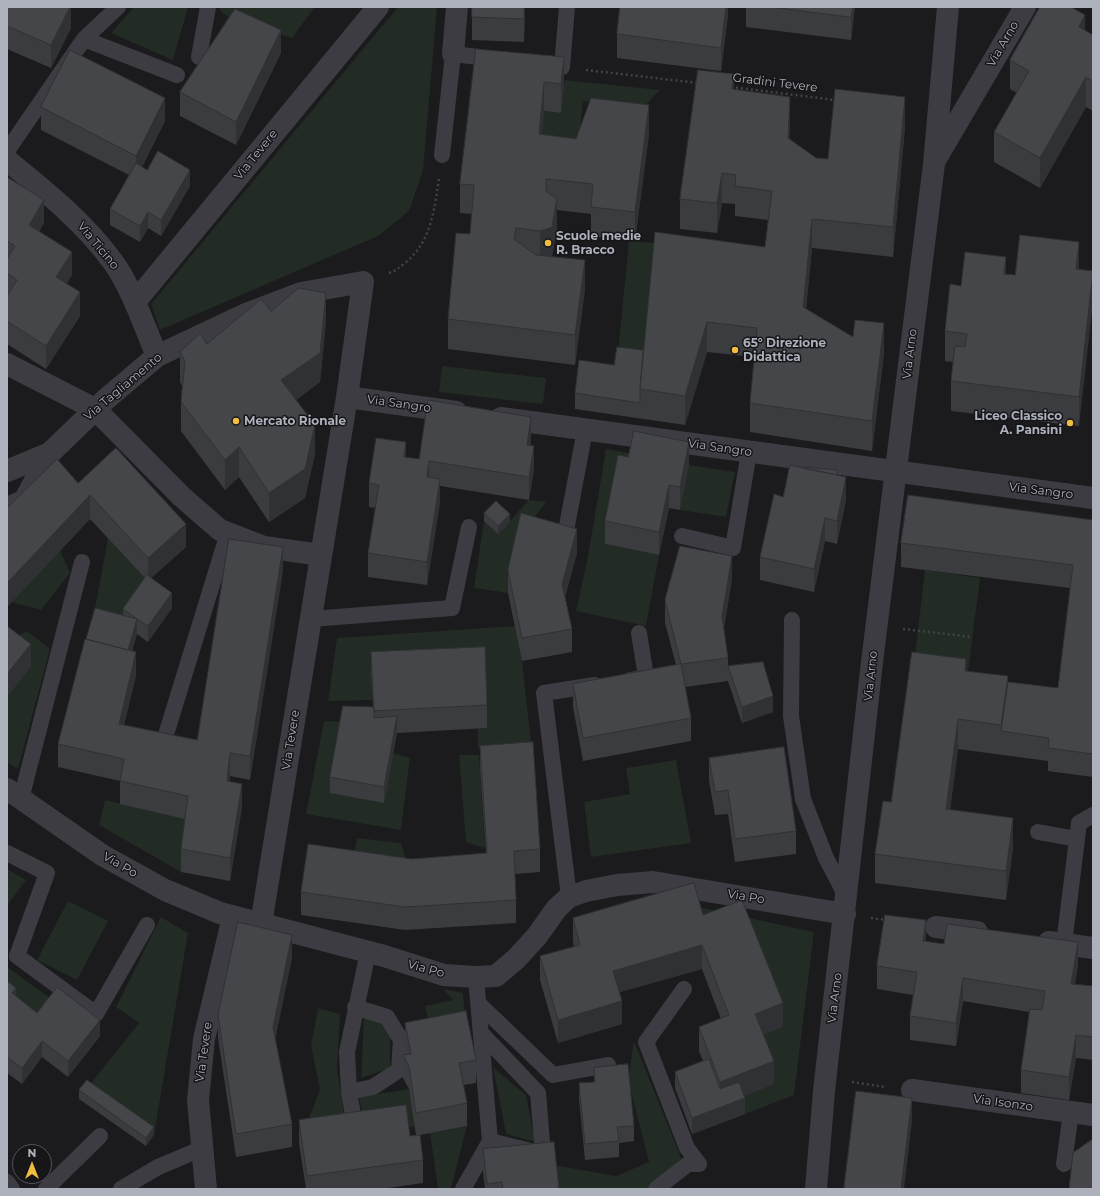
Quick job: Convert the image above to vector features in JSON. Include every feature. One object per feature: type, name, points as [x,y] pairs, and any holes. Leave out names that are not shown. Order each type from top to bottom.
[{"type":"street","name":"Via Tevere","points":[[135,302],[378,7]]},
{"type":"street","points":[[453,54],[457,7]]},
{"type":"street","name":"Via Arno","points":[[816,1189],[826,1079],[877,626],[934,164],[948,7]]},
{"type":"street","name":"Via Arno","points":[[934,164],[1025,7]]},
{"type":"street","name":"Via Ticino","points":[[7,160],[71,215],[114,262],[135,302],[157,356]]},
{"type":"street","name":"Via Tevere","points":[[261,924],[347,397],[363,282]]},
{"type":"street","name":"Via Tagliamento","points":[[7,508],[24,501],[50,453],[95,410],[157,356],[246,314],[301,292],[363,282]]},
{"type":"street","points":[[7,364],[95,410],[182,497],[220,530],[264,547],[321,555]]},
{"type":"street","name":"Via Sangro","points":[[347,397],[1093,498]]},
{"type":"street","name":"Via Tagliamento","points":[[7,471],[50,453]]},
{"type":"street","name":"Via Po","points":[[11,794],[102,855],[165,890],[233,917],[368,952],[444,975],[476,978],[496,976],[511,964],[537,936],[557,908],[569,896],[617,885],[653,882],[699,889],[846,906]]},
{"type":"street","name":"Via Tevere","points":[[206,1189],[201,1149],[198,1100],[204,1038],[233,917]]},
{"type":"street","points":[[936,927],[996,935]]},
{"type":"street","points":[[1026,939],[1093,948]]},
{"type":"street","name":"Via Isonzo","points":[[912,1090],[1093,1115]]},
{"type":"lane","points":[[7,151],[84,39],[118,7]]},
{"type":"lane","points":[[199,57],[208,7]]},
{"type":"lane","points":[[539,64],[562,67],[567,7]]},
{"type":"lane","points":[[84,39],[177,75]]},
{"type":"lane","points":[[442,155],[453,54],[507,61]]},
{"type":"lane","points":[[566,531],[584,430]]},
{"type":"lane","points":[[682,536],[733,548],[749,452]]},
{"type":"lane","points":[[311,619],[452,608],[469,527]]},
{"type":"lane","points":[[164,741],[228,533]]},
{"type":"lane","points":[[11,794],[82,562]]},
{"type":"lane","points":[[792,620],[791,716],[803,799],[846,906]]},
{"type":"lane","points":[[569,896],[544,693],[646,677],[639,633]]},
{"type":"lane","points":[[1064,944],[1079,824],[1093,815]]},
{"type":"lane","points":[[1038,832],[1077,839]]},
{"type":"lane","points":[[7,853],[47,873],[17,956],[96,1014],[147,925]]},
{"type":"lane","points":[[676,902],[699,889]]},
{"type":"lane","points":[[355,1126],[349,1092],[347,1052],[355,1007],[368,952]]},
{"type":"lane","points":[[463,1189],[490,1141],[476,978]]},
{"type":"lane","points":[[656,1189],[688,1164],[699,1164],[687,1148],[646,1042],[684,989]]},
{"type":"lane","points":[[479,1004],[553,1075],[608,1065]]},
{"type":"lane","points":[[349,1092],[373,1087],[399,1070],[401,1040],[387,1017],[355,1007]]},
{"type":"lane","points":[[482,1034],[538,1093],[543,1154],[490,1141]]},
{"type":"lane","points":[[1064,1164],[1071,1112]]},
{"type":"lane","points":[[46,1189],[100,1136]]},
{"type":"lane","points":[[121,1189],[158,1168],[201,1149]]},
{"type":"lane","points":[[7,1182],[12,1189]]},
{"type":"path","points":[[562,67],[703,84]]},
{"type":"path","name":"Gradini Tevere","points":[[727,87],[837,100]]},
{"type":"path","points":[[363,282],[395,272],[411,258],[421,246],[430,230],[434,217],[442,155]]},
{"type":"path","points":[[877,626],[972,637]]},
{"type":"path","points":[[846,906],[890,921]]},
{"type":"path","points":[[826,1079],[912,1090]]},
{"type":"shaded area","points":[[134,7],[188,7],[173,60],[111,33]]},
{"type":"shaded area","points":[[220,7],[315,7],[292,38],[233,20],[220,11]]},
{"type":"shaded area","points":[[398,7],[437,7],[423,171],[409,211],[378,236],[160,330],[151,304]]},
{"type":"shaded area","points":[[565,80],[660,90],[641,109],[583,101],[576,169],[539,164],[544,111],[561,113]]},
{"type":"shaded area","points":[[629,241],[656,243],[645,366],[617,362]]},
{"type":"shaded area","points":[[442,366],[546,378],[543,404],[439,392]]},
{"type":"shaded area","points":[[606,449],[634,454],[605,544],[659,555],[646,626],[576,611],[588,556]]},
{"type":"shaded area","points":[[689,465],[735,472],[726,517],[680,510]]},
{"type":"shaded area","points":[[529,500],[546,502],[521,536],[508,593],[474,588],[484,521],[498,534]]},
{"type":"shaded area","points":[[108,538],[148,581],[123,624],[137,634],[95,624],[85,662]]},
{"type":"shaded area","points":[[60,550],[70,573],[41,610],[11,602]]},
{"type":"shaded area","points":[[925,570],[980,578],[966,688],[912,681]]},
{"type":"shaded area","points":[[515,626],[522,661],[531,743],[478,748],[478,728],[487,728],[371,675],[372,700],[328,701],[337,638]]},
{"type":"shaded area","points":[[27,631],[50,649],[18,769],[7,762],[7,641]]},
{"type":"shaded area","points":[[324,721],[343,722],[383,803],[393,753],[410,758],[401,830],[306,814]]},
{"type":"shaded area","points":[[459,755],[479,755],[485,848],[466,842]]},
{"type":"shaded area","points":[[676,760],[691,843],[591,857],[584,802],[630,794],[626,768]]},
{"type":"shaded area","points":[[105,800],[188,819],[181,872],[99,825]]},
{"type":"shaded area","points":[[357,838],[401,843],[412,882],[351,874]]},
{"type":"shaded area","points":[[7,869],[26,880],[7,906]]},
{"type":"shaded area","points":[[68,901],[108,921],[77,980],[37,960]]},
{"type":"shaded area","points":[[694,906],[814,932],[794,1095],[745,1114],[739,1098],[774,1084],[703,938]]},
{"type":"shaded area","points":[[161,917],[188,933],[154,1135],[87,1088],[139,1023],[116,1007]]},
{"type":"shaded area","points":[[7,967],[57,1003],[37,1029],[7,997]]},
{"type":"shaded area","points":[[443,989],[463,993],[466,1034],[433,1041],[425,1006],[453,1000]]},
{"type":"shaded area","points":[[318,1008],[340,1014],[337,1069],[348,1137],[299,1143],[320,1090],[311,1045]]},
{"type":"shaded area","points":[[364,1017],[390,1027],[390,1068],[361,1078]]},
{"type":"shaded area","points":[[634,1041],[682,1162],[646,1189],[556,1189],[554,1165],[616,1176],[649,1162],[628,1080]]},
{"type":"shaded area","points":[[493,1067],[526,1095],[535,1142],[506,1134]]},
{"type":"shaded area","points":[[409,1089],[416,1126],[366,1135],[359,1097]]},
{"type":"shaded area","points":[[467,1126],[451,1189],[438,1189],[430,1133]]},
{"type":"building","points":[[7,7],[70,7],[51,45],[7,26]]},
{"type":"building","points":[[472,7],[524,7],[524,19],[472,17]]},
{"type":"building","points":[[620,7],[726,7],[721,48],[617,34]]},
{"type":"building","points":[[772,7],[853,7],[851,17]]},
{"type":"building","points":[[1040,7],[1071,7],[1085,15],[1079,27],[1093,35],[1093,81],[1086,77],[1040,158],[994,132],[1029,71],[1010,60]]},
{"type":"building","points":[[235,9],[281,30],[236,122],[180,92]]},
{"type":"building","points":[[476,49],[564,57],[561,84],[544,82],[539,134],[576,139],[591,98],[649,105],[635,212],[591,207],[593,184],[546,179],[546,191],[557,199],[552,227],[540,231],[516,228],[514,239],[536,255],[585,260],[575,335],[448,319],[456,233],[470,234],[474,185],[460,184]]},
{"type":"building","points":[[70,50],[165,98],[136,156],[41,107]]},
{"type":"building","points":[[698,70],[734,74],[732,89],[790,97],[788,138],[816,158],[828,159],[835,89],[905,97],[893,227],[812,219],[803,307],[853,337],[855,320],[884,323],[872,421],[750,403],[757,328],[707,322],[685,396],[640,389],[655,232],[765,247],[772,191],[735,186],[736,175],[722,173],[717,203],[680,199]]},
{"type":"building","points":[[158,151],[190,170],[161,220],[148,212],[140,226],[110,209],[136,163],[147,170]]},
{"type":"building","points":[[7,177],[44,200],[29,225],[72,252],[56,277],[80,292],[46,346],[7,321],[7,296],[17,280],[7,273],[7,259],[15,246],[7,241]]},
{"type":"building","points":[[1020,235],[1079,242],[1076,269],[1093,271],[1079,397],[951,381],[955,346],[965,347],[967,334],[945,331],[950,284],[961,286],[965,252],[1006,257],[1004,274],[1015,275]]},
{"type":"building","name":"Mercato Rionale","points":[[299,288],[326,293],[320,353],[281,380],[315,425],[305,469],[269,493],[239,447],[225,460],[181,402],[185,361],[180,352],[200,333],[207,344],[261,299],[271,311]]},
{"type":"building","points":[[617,347],[643,350],[640,403],[575,393],[579,360],[614,365]]},
{"type":"building","points":[[428,400],[531,417],[527,445],[534,446],[529,477],[429,461],[427,477],[440,479],[427,562],[368,553],[379,485],[369,483],[376,438],[406,442],[404,457],[419,459]]},
{"type":"building","points":[[634,431],[689,442],[680,487],[669,485],[659,532],[605,521],[618,455],[628,457]]},
{"type":"building","points":[[116,448],[186,524],[148,558],[90,495],[7,583],[7,508],[57,459],[78,483]]},
{"type":"building","points":[[790,465],[846,477],[837,521],[825,518],[814,569],[760,557],[774,494],[783,497]]},
{"type":"building","points":[[803,468],[837,470],[837,475]]},
{"type":"building","points":[[908,495],[1093,520],[1093,754],[1048,748],[1049,738],[1001,731],[1008,682],[1058,688],[1073,565],[901,543]]},
{"type":"building","points":[[496,501],[510,514],[498,526],[484,513]]},
{"type":"building","points":[[521,513],[577,529],[562,584],[572,629],[522,638],[508,570]]},
{"type":"building","points":[[229,539],[283,547],[250,756],[230,753],[227,781],[242,784],[230,858],[181,849],[188,796],[120,781],[124,759],[58,744],[85,639],[136,652],[119,724],[197,740]]},
{"type":"building","points":[[680,546],[732,556],[722,616],[728,658],[681,664],[665,600]]},
{"type":"building","points":[[147,575],[172,593],[148,626],[123,609]]},
{"type":"building","points":[[95,608],[137,619],[128,650],[86,639]]},
{"type":"building","points":[[7,626],[31,644],[7,674]]},
{"type":"building","points":[[485,647],[487,705],[374,711],[371,652]]},
{"type":"building","points":[[912,652],[966,659],[965,671],[1008,676],[1001,725],[958,719],[946,809],[1013,818],[1006,871],[875,854],[883,801],[891,802]]},
{"type":"building","points":[[763,662],[773,696],[742,707],[728,666]]},
{"type":"building","points":[[681,664],[691,718],[583,738],[573,684]]},
{"type":"building","points":[[343,706],[374,707],[374,718],[397,716],[384,787],[330,777]]},
{"type":"building","points":[[533,742],[540,849],[514,851],[516,900],[405,907],[301,892],[308,844],[412,859],[487,853],[480,746]]},
{"type":"building","points":[[784,747],[796,831],[735,839],[728,790],[715,792],[709,758]]},
{"type":"building","points":[[694,883],[703,915],[742,900],[783,1003],[755,1014],[774,1061],[720,1082],[699,1027],[729,1015],[702,945],[613,971],[622,1001],[558,1020],[540,956],[580,945],[573,918]]},
{"type":"building","points":[[885,915],[926,920],[923,941],[944,944],[947,924],[1078,942],[1071,984],[1093,986],[1093,1037],[1076,1035],[1069,1077],[1021,1070],[1030,1009],[1042,1010],[1045,991],[963,978],[956,1023],[910,1016],[917,972],[877,966]]},
{"type":"building","points":[[238,922],[292,935],[273,1027],[292,1124],[236,1134],[218,1015]]},
{"type":"building","points":[[7,981],[16,988],[12,993],[37,1013],[57,987],[100,1020],[68,1061],[42,1041],[22,1068],[7,1057]]},
{"type":"building","points":[[466,1011],[476,1060],[459,1063],[467,1103],[416,1113],[409,1066],[403,1055],[411,1054],[405,1023]]},
{"type":"building","points":[[709,1059],[720,1089],[739,1082],[745,1098],[692,1118],[675,1072]]},
{"type":"building","points":[[628,1064],[634,1126],[617,1127],[619,1141],[585,1144],[579,1083],[595,1082],[594,1068]]},
{"type":"building","points":[[87,1080],[154,1127],[146,1138],[79,1090]]},
{"type":"building","points":[[856,1091],[912,1098],[901,1189],[844,1189]]},
{"type":"building","points":[[406,1105],[410,1136],[420,1135],[423,1160],[307,1176],[299,1120]]},
{"type":"building","points":[[1093,1139],[1093,1189],[1069,1189],[1073,1153]]},
{"type":"building","points":[[554,1142],[559,1189],[503,1189],[502,1182],[487,1184],[483,1149]]},
{"type":"place","name":"Scuole medie R. Bracco","points":[[548,243]]},
{"type":"place","name":"65° Direzione Didattica","points":[[735,350]]},
{"type":"place","name":"Mercato Rionale","points":[[236,421]]},
{"type":"place","name":"Liceo Classico A. Pansini","points":[[1070,423]]}]
